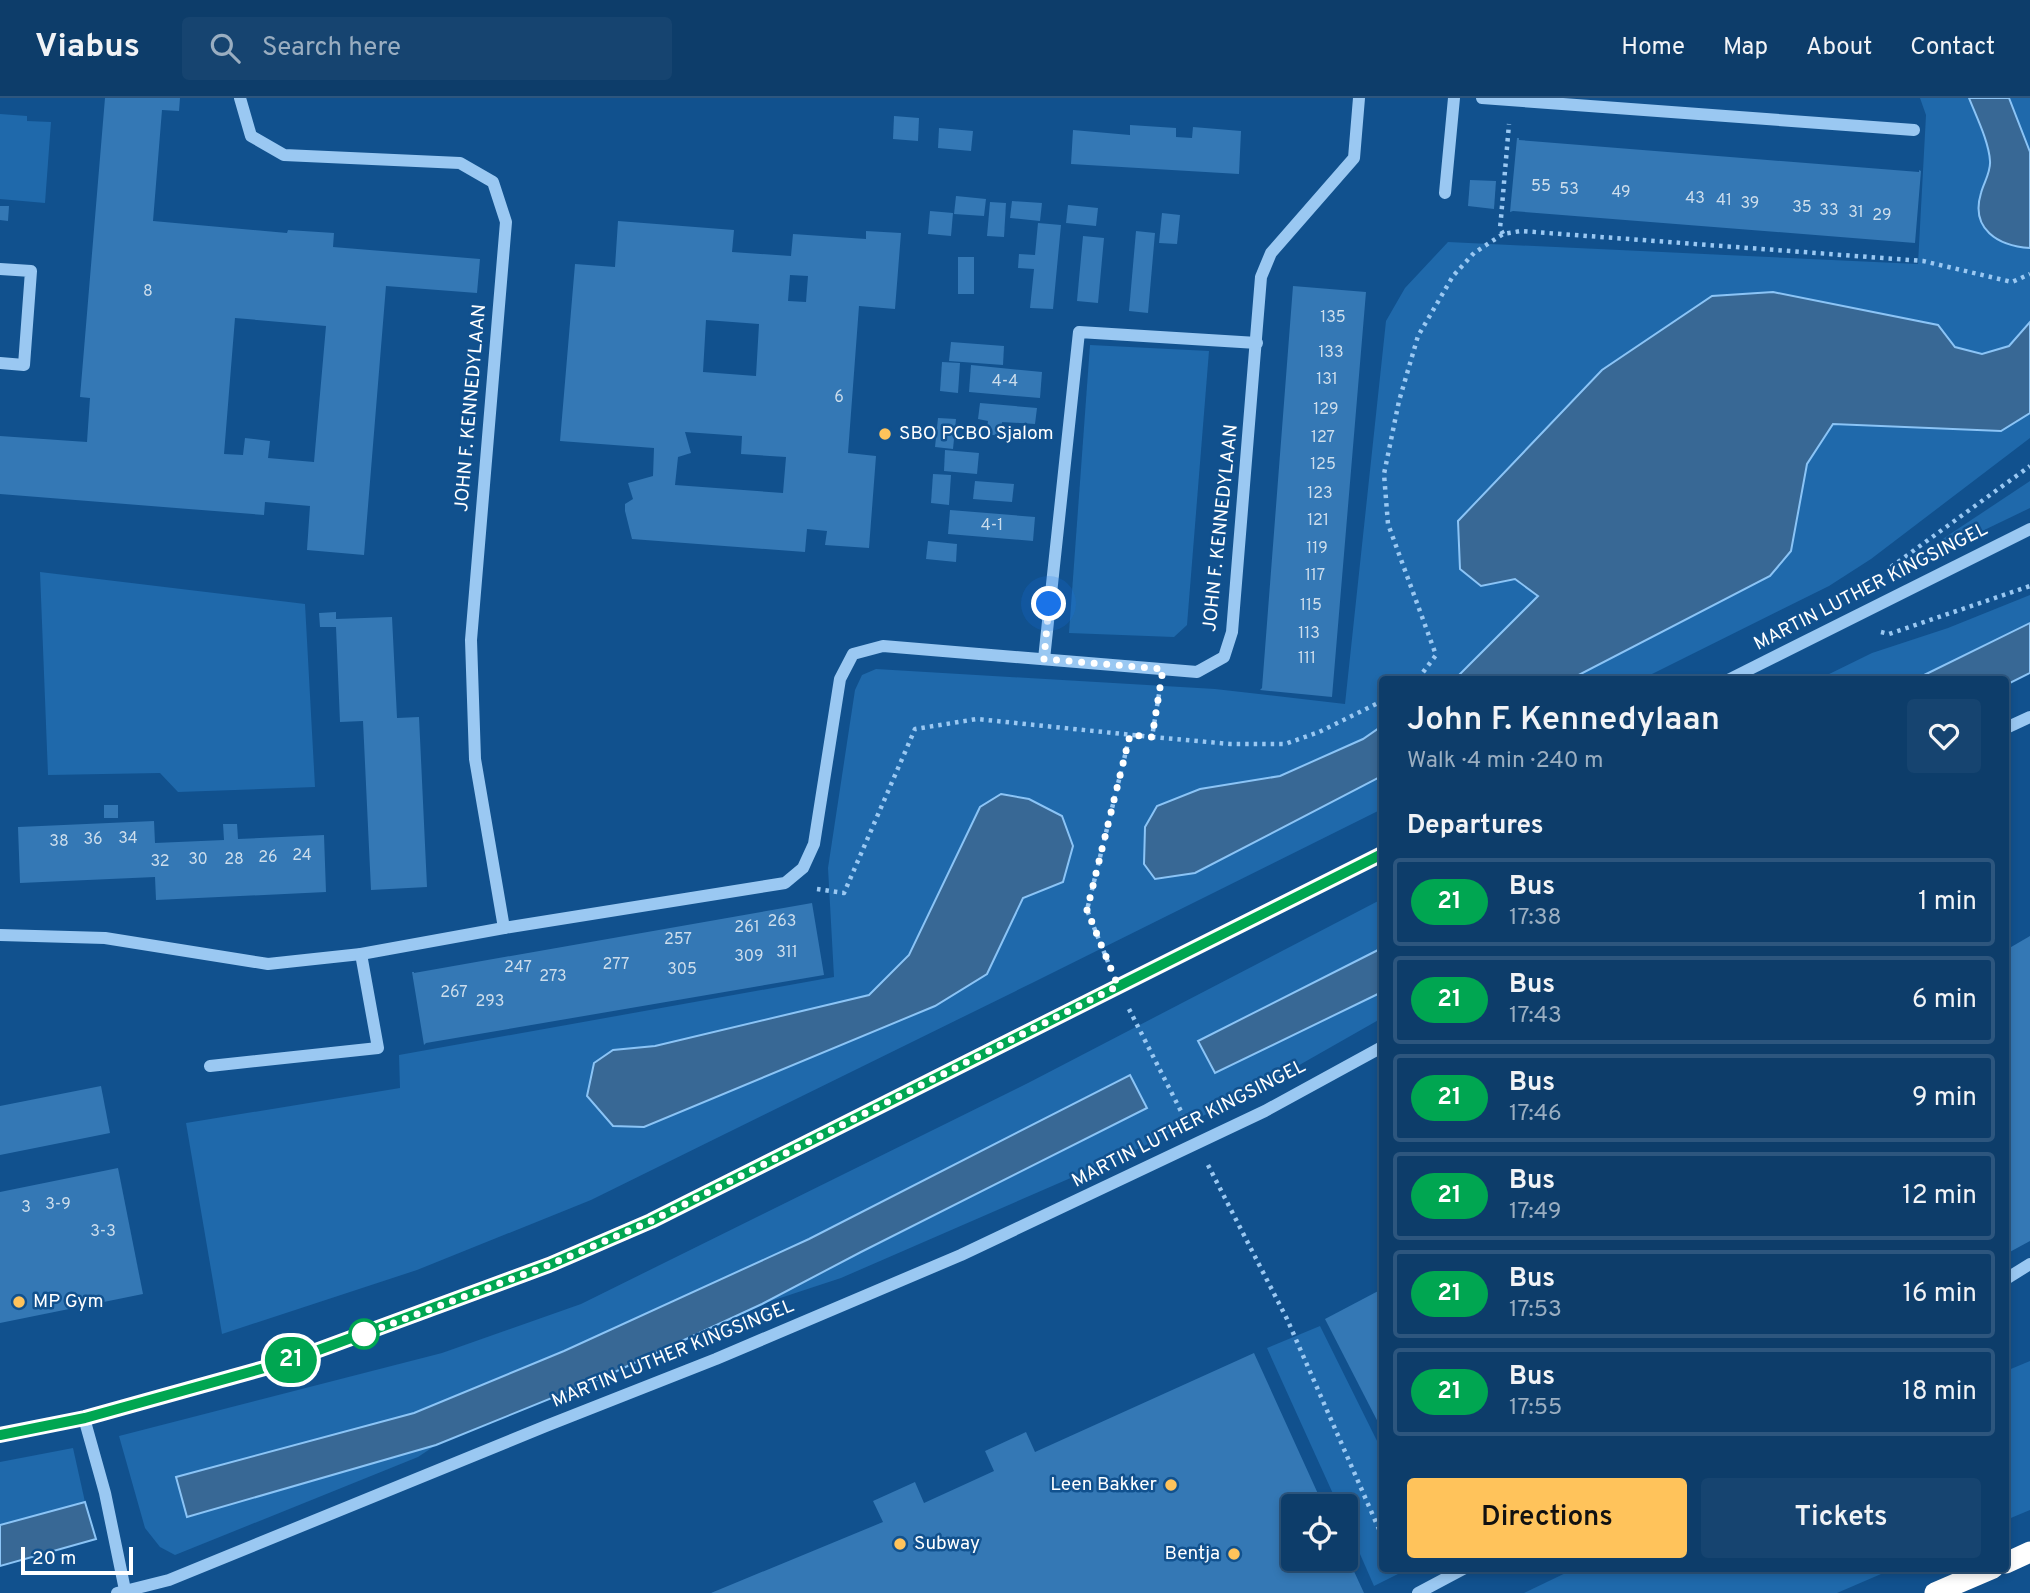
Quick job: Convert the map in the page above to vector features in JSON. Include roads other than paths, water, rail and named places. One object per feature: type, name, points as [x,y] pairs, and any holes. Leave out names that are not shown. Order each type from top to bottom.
[{"type":"highway","points":[[2009,1562],[2030,1552]]},
{"type":"highway","points":[[1935,1593],[1984,1572]]},
{"type":"street","name":"JOHN F. KENNEDYLAAN","points":[[240,98],[251,136],[284,155],[460,163],[494,182],[506,222],[471,640],[475,759],[504,928],[785,883],[803,868],[814,844],[840,679],[853,654],[883,646],[1197,672],[1224,657],[1232,632],[1261,277],[1271,253],[1354,158],[1360,98]]},
{"type":"street","points":[[1445,193],[1454,98]]},
{"type":"street","points":[[1482,98],[1913,130]]},
{"type":"street","points":[[0,269],[31,271],[24,365],[0,363]]},
{"type":"street","points":[[1044,659],[1079,332],[1257,343]]},
{"type":"street","name":"MARTIN LUTHER KINGSINGEL","points":[[1736,676],[2030,529]]},
{"type":"street","points":[[2009,728],[2030,717]]},
{"type":"street","points":[[0,1435],[85,1418],[286,1362],[549,1265],[651,1221],[1379,856]]},
{"type":"street","points":[[0,935],[106,938],[268,964],[361,954],[504,928]]},
{"type":"street","points":[[210,1066],[379,1048],[361,954]]},
{"type":"street","name":"MARTIN LUTHER KINGSINGEL","points":[[85,1418],[105,1493],[121,1591],[169,1580],[716,1359],[961,1255],[1265,1111],[1379,1049]]},
{"type":"street","points":[[2009,1277],[2030,1264]]},
{"type":"street","points":[[1418,1593],[1457,1572]]},
{"type":"place","name":"SBO PCBO Sjalom","points":[[885,434]]},
{"type":"place","name":"MP Gym","points":[[19,1302]]},
{"type":"place","name":"Leen Bakker","points":[[1171,1485]]},
{"type":"place","name":"Subway","points":[[900,1544]]},
{"type":"place","name":"Bentja","points":[[1234,1554]]}]
